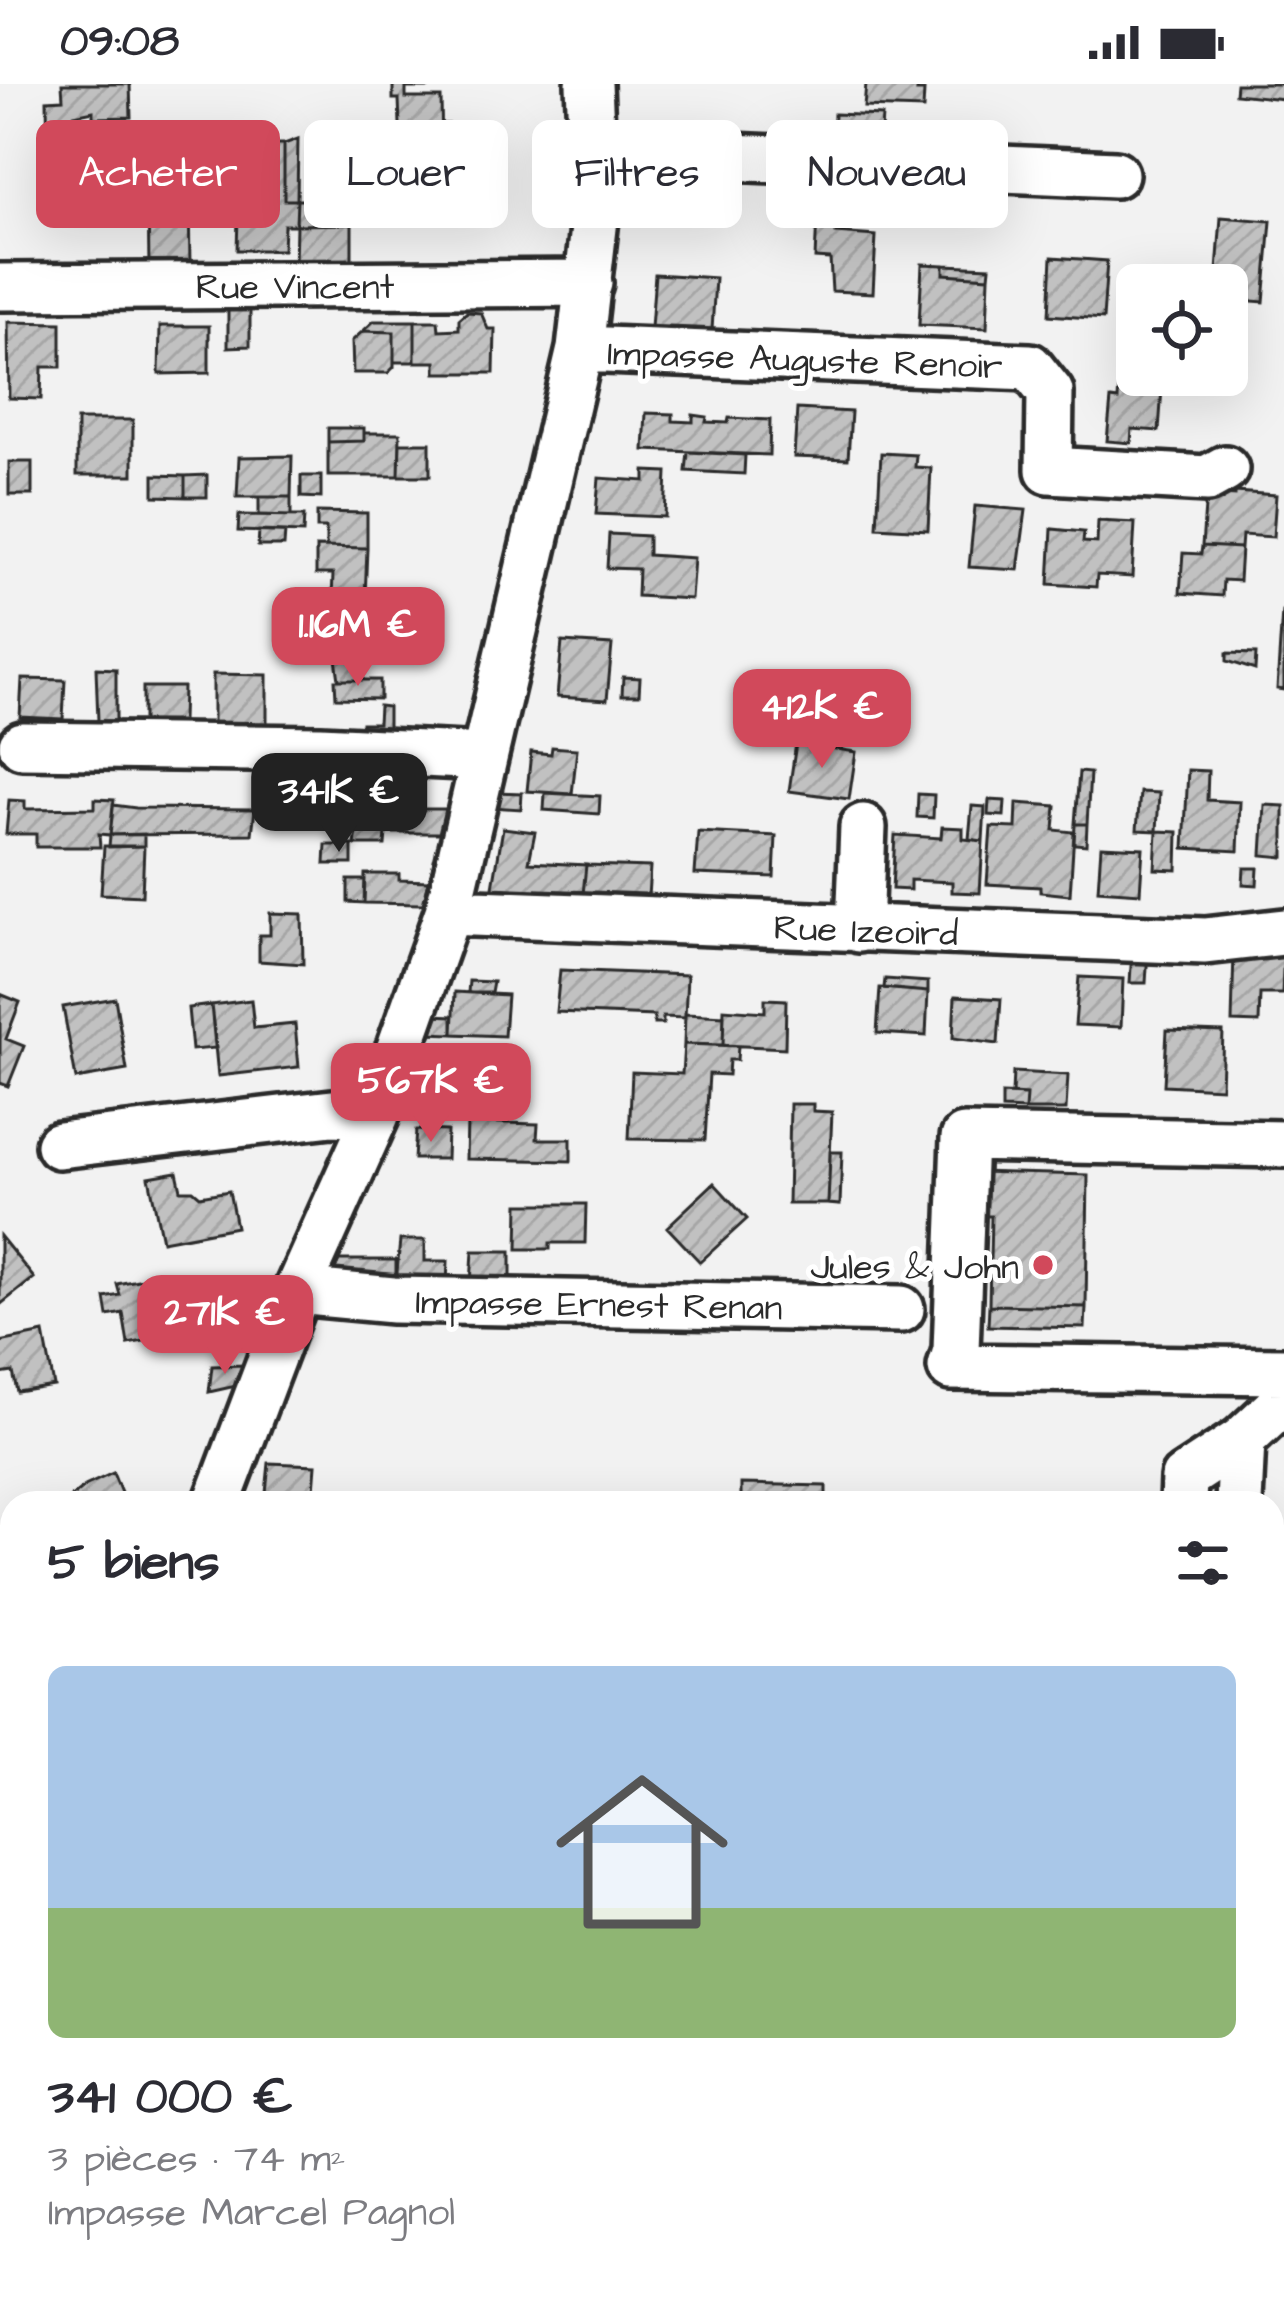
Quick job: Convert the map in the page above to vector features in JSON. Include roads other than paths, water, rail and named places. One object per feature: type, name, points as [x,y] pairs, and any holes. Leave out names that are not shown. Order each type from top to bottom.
[{"type":"street","points":[[589,84],[591,120]]},
{"type":"street","points":[[742,158],[1115,174]]},
{"type":"street","points":[[222,1491],[297,1291],[376,1115],[448,912],[580,349],[594,228]]},
{"type":"street","name":"Rue Vincent","points":[[0,287],[589,283]]},
{"type":"street","name":"Impasse Auguste Renoir","points":[[580,349],[1030,367],[1050,392],[1049,470],[1207,479],[1225,470]]},
{"type":"street","points":[[22,745],[320,749],[484,757]]},
{"type":"street","points":[[859,929],[863,827]]},
{"type":"street","name":"Rue Izeoird","points":[[448,912],[1204,941],[1284,932]]},
{"type":"street","points":[[59,1145],[332,1113],[376,1115]]},
{"type":"street","points":[[1284,1144],[964,1138],[956,1350],[951,1366],[1284,1371]]},
{"type":"street","name":"Impasse Ernest Renan","points":[[297,1291],[393,1300],[901,1309]]},
{"type":"street","points":[[1183,1491],[1184,1478],[1242,1440],[1284,1401]]},
{"type":"street","points":[[1230,1491],[1242,1440]]},
{"type":"place","name":"Jules & John","points":[[1043,1265]]}]
